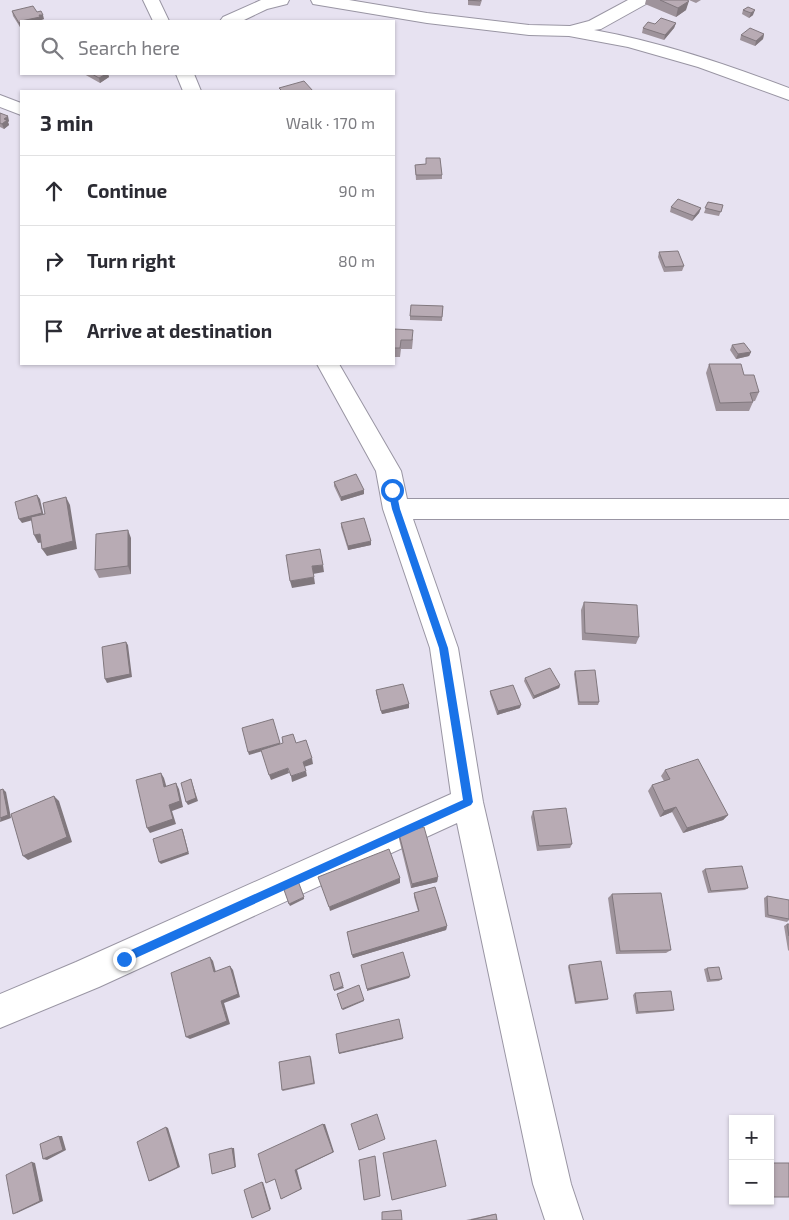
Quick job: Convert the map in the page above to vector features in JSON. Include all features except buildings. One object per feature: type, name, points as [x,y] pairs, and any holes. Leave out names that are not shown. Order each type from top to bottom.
[{"type":"street","points":[[152,0],[162,20]]},
{"type":"street","points":[[231,20],[261,4],[280,0]]},
{"type":"street","points":[[319,0],[427,18],[529,30],[570,31],[630,42],[704,63],[789,94]]},
{"type":"street","points":[[570,31],[595,25],[640,0]]},
{"type":"street","points":[[185,75],[192,90]]},
{"type":"street","points":[[0,101],[20,109]]},
{"type":"street","points":[[329,365],[388,471],[396,509],[444,648],[468,802],[552,1184],[564,1220]]},
{"type":"street","points":[[396,509],[789,509]]},
{"type":"street","points":[[0,1011],[87,975],[468,802]]},
{"type":"route","points":[[124,959],[468,802],[444,648],[396,509],[392,490]]}]
